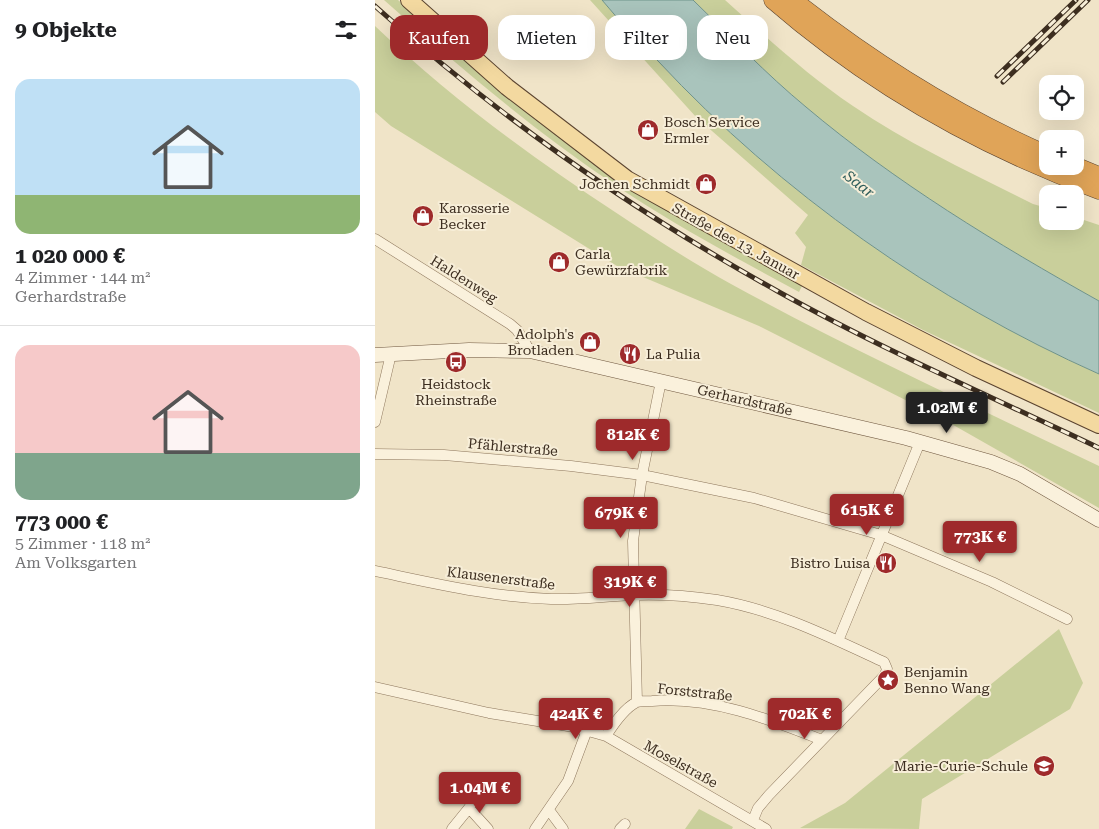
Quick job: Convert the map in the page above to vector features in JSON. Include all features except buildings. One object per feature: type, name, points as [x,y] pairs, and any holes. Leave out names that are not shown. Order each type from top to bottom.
[{"type":"highway","points":[[773,0],[866,72],[933,115],[1026,162],[1099,190]]},
{"type":"highway","points":[[793,0],[873,59],[910,82],[983,123],[1039,150]]},
{"type":"highway","points":[[1084,170],[1099,176]]},
{"type":"main road","name":"Straße des 13. Januar","points":[[409,0],[512,92],[627,179],[866,312],[976,368],[1099,425]]},
{"type":"street","name":"Haldenweg","points":[[375,239],[510,324],[517,330],[530,351]]},
{"type":"street","name":"Gerhardstraße","points":[[375,355],[469,350],[530,351],[920,442],[998,465],[1020,474],[1099,520]]},
{"type":"street","points":[[375,422],[391,354]]},
{"type":"street","points":[[637,702],[633,541],[642,475],[661,381]]},
{"type":"street","points":[[838,641],[920,442]]},
{"type":"street","name":"Pfählerstraße","points":[[375,454],[487,458],[642,475],[753,498],[881,535],[992,582],[1067,619]]},
{"type":"street","name":"Klausenerstraße","points":[[375,571],[458,588],[515,596],[583,600],[633,595],[717,600],[759,610],[838,641],[883,662],[887,669],[885,675],[822,740]]},
{"type":"street","name":"Moselstraße","points":[[375,687],[489,713],[587,730],[606,736],[647,762],[766,829]]},
{"type":"street","name":"Forststraße","points":[[606,736],[613,725],[637,702],[665,700],[738,710],[782,724],[822,740]]},
{"type":"street","points":[[535,829],[569,781],[587,730]]},
{"type":"street","points":[[753,820],[758,808],[769,795],[822,740]]},
{"type":"street","points":[[451,829],[469,808],[483,782]]},
{"type":"street","points":[[469,808],[488,829]]},
{"type":"street","points":[[549,810],[563,829]]},
{"type":"green space","points":[[384,0],[398,0],[415,15],[401,15]]},
{"type":"green space","points":[[590,0],[602,0],[615,15],[605,15],[605,17]]},
{"type":"green space","points":[[693,0],[725,0],[741,15],[708,15]]},
{"type":"green space","points":[[375,26],[390,40],[390,60],[412,60],[521,147],[583,191],[687,258],[731,284],[822,332],[1099,466],[1099,508],[941,418],[759,326],[617,266],[391,126],[375,112]]},
{"type":"green space","points":[[768,39],[836,94],[875,120],[941,158],[1039,206],[1039,230],[1084,230],[1084,220],[1099,225],[1099,301],[985,234],[911,186],[840,135],[754,60],[768,60]]},
{"type":"green space","points":[[453,60],[468,60],[520,105],[803,284],[799,292],[730,255],[640,201],[587,166],[498,98]]},
{"type":"green space","points":[[644,60],[658,60],[706,109],[756,155],[808,199],[863,240],[920,278],[978,313],[1038,345],[1099,374],[1099,413],[923,330],[801,265],[806,247],[795,233],[808,215],[696,117]]},
{"type":"green space","points":[[1059,629],[1083,683],[1070,709],[922,799],[919,829],[800,828],[845,803]]},
{"type":"green space","points":[[699,809],[733,827],[732,829],[685,829]]},
{"type":"water","name":"Saar","points":[[602,0],[693,0],[708,15],[697,15],[697,60],[754,60],[840,135],[875,161],[948,211],[1099,301],[1099,374],[1038,345],[978,313],[920,278],[863,240],[808,199],[756,155],[706,109],[658,60],[687,60],[687,15],[615,15]]},
{"type":"railway","points":[[997,76],[1076,0]]},
{"type":"railway","points":[[1003,82],[1088,0]]},
{"type":"railway","points":[[375,6],[422,47],[519,124],[569,161],[672,229],[779,292],[858,334],[1099,448]]},
{"type":"place","name":"Bosch Service Ermler","points":[[648,130]]},
{"type":"place","name":"Jochen Schmidt","points":[[706,184]]},
{"type":"place","name":"Karosserie Becker","points":[[423,216]]},
{"type":"place","name":"Carla Gewürzfabrik","points":[[559,262]]},
{"type":"place","name":"Adolph's Brotladen","points":[[590,342]]},
{"type":"place","name":"La Pulia","points":[[630,354]]},
{"type":"place","name":"Heidstock Rheinstraße","points":[[456,362]]},
{"type":"place","name":"Bistro Luisa","points":[[886,563]]},
{"type":"place","name":"Benjamin Benno Wang","points":[[888,680]]},
{"type":"place","name":"Marie-Curie-Schule","points":[[1044,766]]}]
